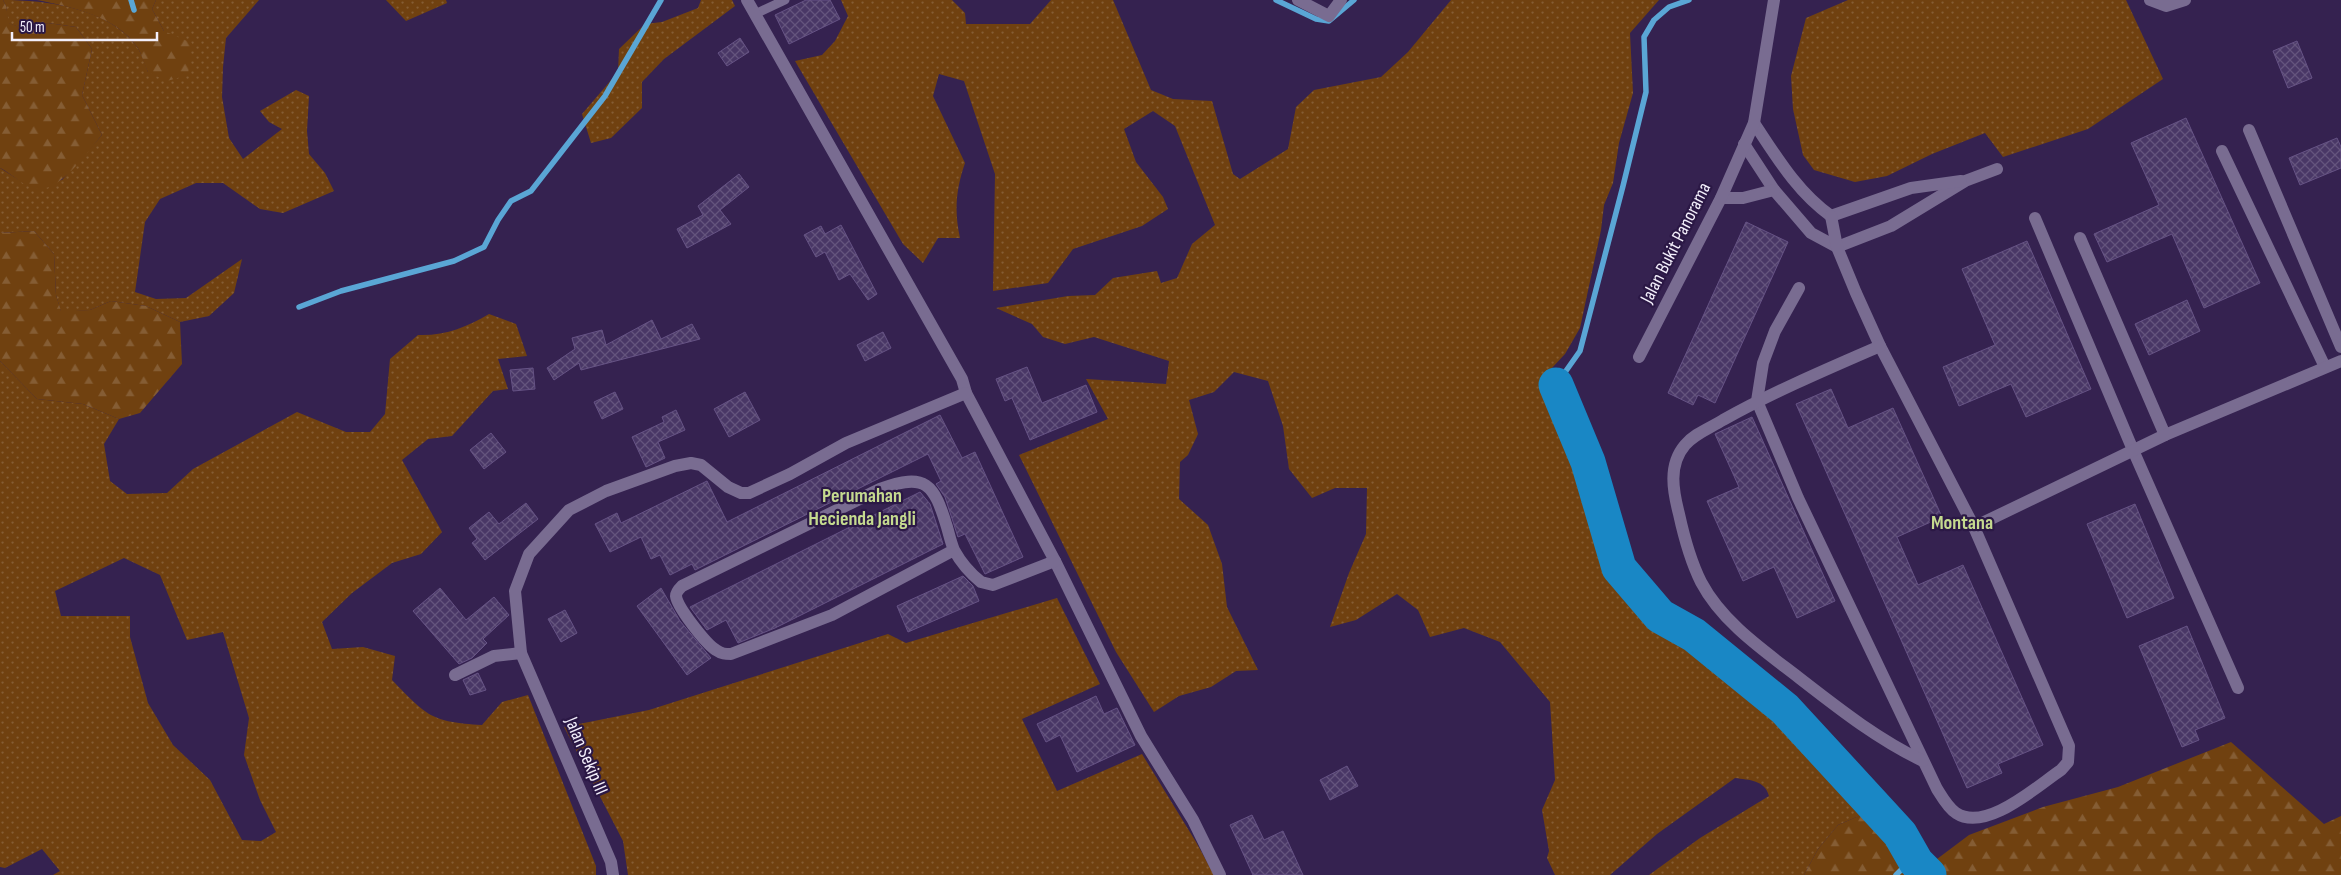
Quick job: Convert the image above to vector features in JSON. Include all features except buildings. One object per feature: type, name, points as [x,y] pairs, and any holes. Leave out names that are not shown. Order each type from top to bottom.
[{"type":"street","points":[[747,0],[962,379],[966,393],[1055,561],[1141,736],[1193,820],[1220,875]]},
{"type":"street","points":[[1298,0],[1329,16],[1341,0]]},
{"type":"street","name":"Jalan Bukit Panorama","points":[[1640,357],[1721,198],[1754,123],[1774,0]]},
{"type":"street","points":[[2150,0],[2166,6],[2185,0]]},
{"type":"street","points":[[1754,123],[1791,177],[1817,206],[1830,216],[1837,247],[1880,346],[1974,527],[2068,746],[2070,754],[2068,762],[2061,770],[1992,815],[1969,818],[1956,813],[1936,789],[1798,498],[1756,401],[1763,363],[1775,330],[1799,288]]},
{"type":"street","points":[[2250,130],[2341,347]]},
{"type":"street","points":[[1744,144],[1774,190],[1811,233],[1837,247],[1891,226],[1965,181],[1997,169]]},
{"type":"street","points":[[2222,151],[2325,367]]},
{"type":"street","points":[[1830,216],[1911,188],[1965,181]]},
{"type":"street","points":[[1721,198],[1743,198],[1774,190]]},
{"type":"street","points":[[2035,218],[2133,450],[2238,688]]},
{"type":"street","points":[[2080,238],[2165,435]]},
{"type":"street","points":[[1880,346],[1756,401],[1690,440],[1678,454],[1674,469],[1673,490],[1687,546],[1701,582],[1716,605],[1763,650],[1870,731],[1923,761]]},
{"type":"street","points":[[1974,527],[2165,435],[2341,361]]},
{"type":"street","name":"Jalan Sekip III","points":[[613,875],[611,862],[521,653],[515,590],[529,554],[569,510],[606,491],[675,466],[691,463],[701,465],[728,487],[740,493],[749,493],[790,474],[846,443],[966,393]]},
{"type":"street","points":[[954,550],[832,615],[731,654],[723,654],[706,642],[695,629],[676,599],[677,591],[682,586],[895,483],[920,481],[931,490],[940,505],[954,550],[981,582],[993,585],[1055,561]]},
{"type":"street","points":[[455,674],[494,656],[521,653]]},
{"type":"lane","points":[[755,14],[786,0]]},
{"type":"green space","points":[[0,0],[3,0],[6,6],[9,23],[24,29],[48,23],[76,27],[92,49],[82,95],[102,135],[65,177],[47,188],[38,189],[28,186],[0,168]]},
{"type":"green space","points":[[3,0],[38,2],[76,9],[111,23],[137,47],[148,72],[164,31],[152,9],[156,0],[259,0],[226,38],[222,97],[229,138],[243,159],[282,129],[269,122],[260,111],[296,90],[309,96],[307,131],[309,154],[325,173],[334,191],[283,213],[260,209],[223,183],[196,183],[160,199],[145,222],[135,292],[156,299],[186,298],[242,259],[234,293],[209,316],[180,322],[146,306],[111,301],[90,310],[61,312],[56,295],[54,254],[34,231],[0,233],[0,168],[27,185],[62,180],[102,135],[82,95],[92,49],[76,27],[48,23],[24,29],[8,23],[6,6]]},
{"type":"green space","points":[[37,0],[156,0],[152,9],[164,31],[192,43],[188,75],[167,81],[148,72],[137,47],[128,36],[105,20],[92,14]]},
{"type":"green space","points":[[386,0],[446,0],[447,3],[406,21]]},
{"type":"green space","points":[[701,0],[732,0],[735,6],[664,59],[642,82],[642,108],[611,138],[591,143],[582,114],[618,72],[619,49],[645,24],[662,22],[698,8]]},
{"type":"green space","points":[[841,0],[952,0],[965,13],[966,24],[1030,24],[1051,0],[1113,0],[1151,90],[1173,99],[1212,101],[1233,174],[1240,179],[1288,149],[1296,107],[1314,90],[1381,77],[1408,52],[1451,0],[1659,0],[1630,33],[1633,93],[1619,143],[1613,183],[1604,205],[1601,230],[1580,328],[1565,354],[1550,370],[1546,386],[1553,409],[1571,432],[1591,511],[1596,540],[1612,573],[1632,598],[1668,632],[1682,638],[1712,660],[1821,762],[1868,812],[1838,825],[1818,849],[1804,875],[1649,875],[1700,838],[1769,796],[1760,784],[1751,780],[1735,778],[1657,834],[1610,875],[1555,875],[1547,858],[1549,851],[1542,810],[1555,780],[1550,702],[1500,642],[1464,628],[1430,637],[1418,610],[1397,594],[1356,620],[1330,627],[1349,573],[1366,534],[1367,488],[1335,488],[1312,498],[1289,469],[1283,426],[1268,381],[1234,372],[1214,392],[1189,400],[1198,434],[1188,455],[1180,462],[1179,499],[1208,525],[1222,564],[1227,607],[1258,670],[1236,671],[1211,687],[1179,696],[1154,712],[1116,652],[1019,455],[1108,419],[1086,379],[1166,384],[1169,361],[1094,337],[1065,344],[1043,337],[1032,324],[996,308],[1068,296],[1095,295],[1113,278],[1157,271],[1161,283],[1177,278],[1192,244],[1215,225],[1175,126],[1153,111],[1124,129],[1136,162],[1163,197],[1168,209],[1142,226],[1073,249],[1048,283],[993,291],[995,174],[964,81],[939,74],[933,96],[965,163],[957,200],[960,238],[938,238],[923,263],[903,244],[795,61],[822,55],[835,41],[848,16]]},
{"type":"green space","points":[[1848,0],[2126,0],[2163,79],[2088,129],[2003,157],[1985,133],[1932,154],[1887,176],[1855,182],[1814,170],[1803,155],[1793,109],[1791,76],[1806,18]]},
{"type":"green space","points":[[34,231],[54,254],[56,295],[61,311],[90,310],[111,301],[146,306],[180,322],[182,364],[140,413],[119,419],[83,404],[37,399],[0,361],[0,233]]},
{"type":"green space","points":[[489,314],[516,324],[527,356],[498,359],[508,389],[493,391],[452,436],[428,439],[402,460],[442,532],[421,554],[392,563],[352,593],[322,622],[332,649],[363,647],[395,656],[392,680],[422,709],[440,719],[482,725],[502,702],[528,695],[596,866],[596,875],[53,875],[60,871],[42,849],[5,868],[0,867],[0,361],[37,399],[83,404],[119,419],[104,444],[110,481],[127,494],[167,493],[193,469],[297,412],[346,432],[370,432],[385,414],[390,359],[418,335],[447,332]],"holes":[[[124,558],[160,575],[187,640],[223,632],[249,718],[244,755],[260,800],[276,832],[261,841],[242,840],[210,780],[173,745],[148,703],[130,637],[130,616],[61,616],[55,591]]]},
{"type":"green space","points":[[1057,598],[1100,684],[1022,719],[1057,791],[1142,754],[1214,875],[628,875],[623,841],[564,727],[649,710],[888,634],[906,643]]},
{"type":"green space","points":[[2231,742],[2324,824],[2341,816],[2341,875],[1804,875],[1818,849],[1838,825],[1868,812],[1929,865],[1969,835],[2043,807],[2118,787]]},
{"type":"waterway","points":[[131,0],[134,10]]},
{"type":"waterway","points":[[299,307],[341,291],[454,261],[484,247],[498,220],[511,201],[531,191],[605,96],[661,0]]},
{"type":"waterway","points":[[1276,0],[1316,19],[1329,21],[1354,0]]},
{"type":"waterway","points":[[1556,385],[1580,351],[1623,186],[1646,92],[1644,37],[1654,20],[1669,7],[1689,0]]},
{"type":"waterway","points":[[1556,385],[1588,462],[1619,568],[1660,616],[1694,635],[1785,709],[1900,834],[1916,862],[1929,875]]},
{"type":"waterway","points":[[1896,875],[1904,867],[1916,862]]},
{"type":"district","name":"Perumahan Hecienda Jangli","points":[[862,508]]},
{"type":"district","name":"Montana","points":[[1962,523]]}]
